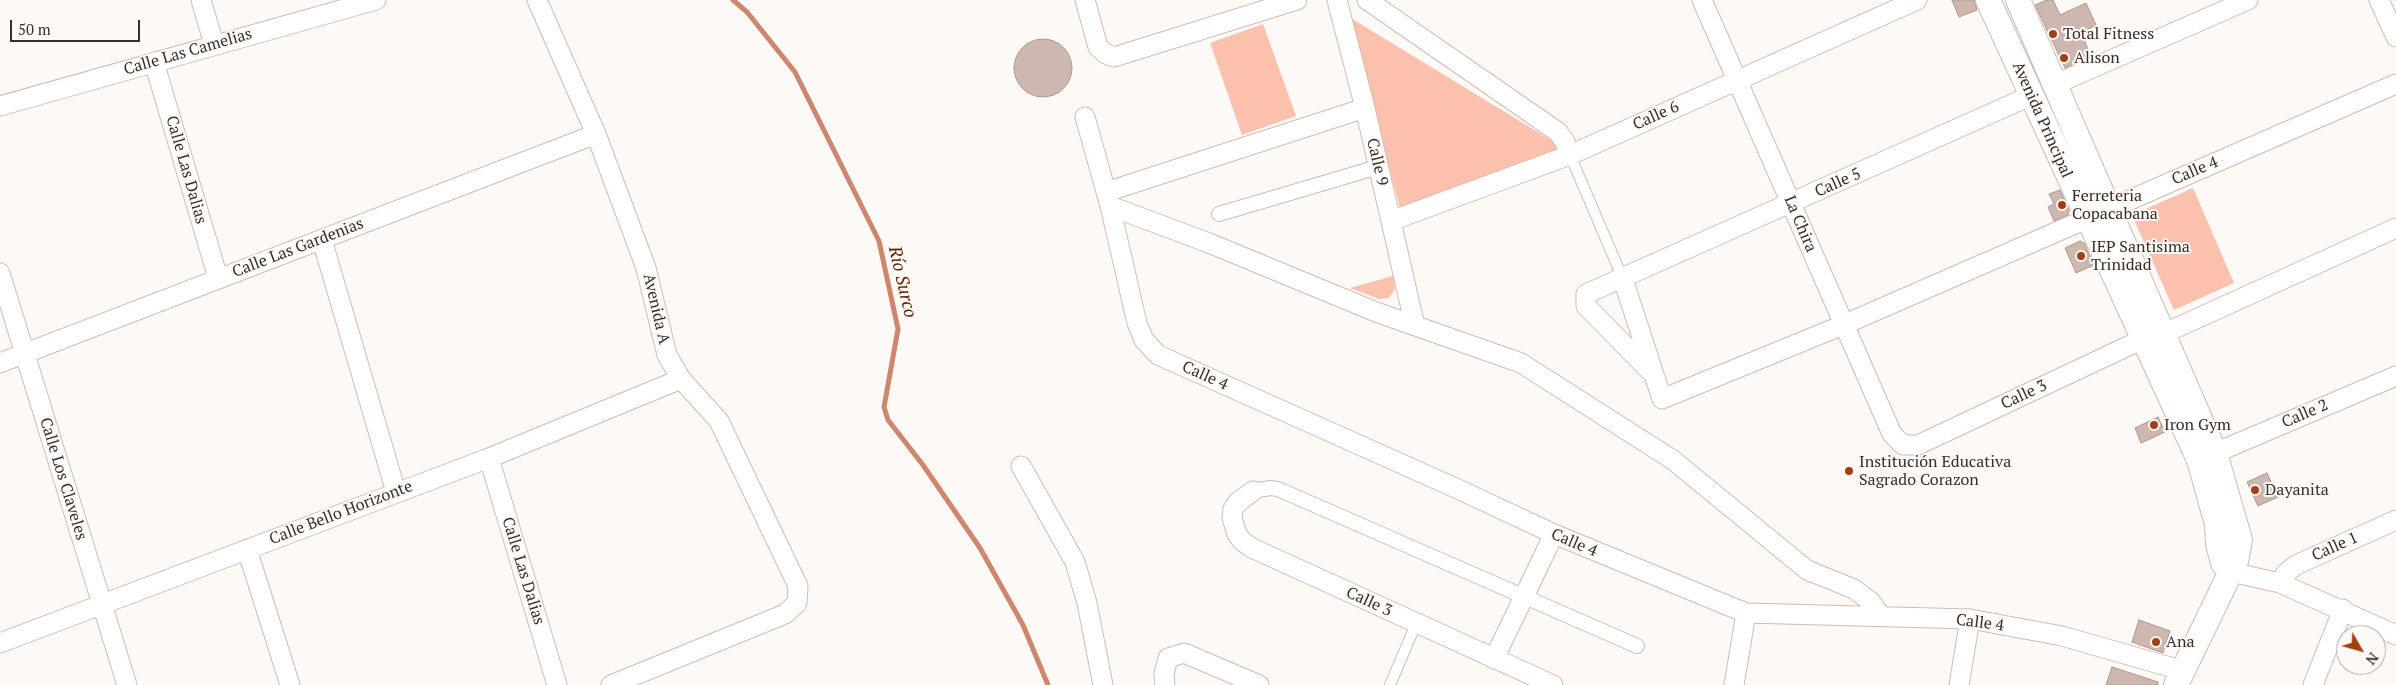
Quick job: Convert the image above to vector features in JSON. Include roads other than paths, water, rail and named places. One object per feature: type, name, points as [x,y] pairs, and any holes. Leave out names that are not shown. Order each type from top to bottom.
[{"type":"street","points":[[201,0],[214,44]]},
{"type":"street","name":"Calle Las Camelias","points":[[0,106],[214,44],[376,0]]},
{"type":"street","name":"Avenida A","points":[[537,0],[596,134],[646,268],[667,355],[681,379],[719,421],[798,586],[797,603],[785,614],[611,685]]},
{"type":"street","points":[[1084,0],[1098,47],[1106,54],[1114,57],[1297,0]]},
{"type":"street","name":"Calle 9","points":[[1337,0],[1365,108],[1415,326]]},
{"type":"street","points":[[1367,0],[1558,132],[1565,142],[1570,155]]},
{"type":"street","name":"La Chira","points":[[1702,0],[1892,434],[1903,445]]},
{"type":"street","name":"Calle 6","points":[[1391,221],[1570,155],[1917,0]]},
{"type":"street","name":"Avenida Principal","points":[[1988,0],[2087,218],[2153,336],[2215,453],[2240,540],[2236,561],[2180,678]]},
{"type":"street","name":"Avenida Principal","points":[[2018,0],[2109,208],[2153,336],[2199,460],[2217,524],[2218,544],[2223,563],[2231,572]]},
{"type":"street","points":[[2056,84],[2248,0]]},
{"type":"street","points":[[2379,0],[2396,37]]},
{"type":"street","name":"Calle Las Dalias","points":[[154,62],[218,278]]},
{"type":"street","name":"Calle 4","points":[[1655,376],[1662,398],[1843,325],[2396,84]]},
{"type":"street","name":"Calle 5","points":[[1655,376],[1586,306],[1586,294],[1624,279],[2030,96]]},
{"type":"street","points":[[1108,199],[1365,108]]},
{"type":"street","name":"Calle 4","points":[[1085,117],[1108,199],[1137,323],[1144,340],[1158,355],[1554,534],[1746,613],[1970,619],[2062,636],[2180,678]]},
{"type":"street","name":"Calle Las Gardenias","points":[[0,363],[596,134]]},
{"type":"street","points":[[1219,214],[1378,167]]},
{"type":"street","points":[[1108,199],[1415,326],[1521,364],[1673,460],[1807,570],[1854,589],[1871,602],[1882,616]]},
{"type":"street","name":"Calle 3","points":[[1903,445],[1918,445],[2153,336],[2396,228]]},
{"type":"street","points":[[322,240],[396,492]]},
{"type":"street","name":"Calle Los Claveles","points":[[0,273],[127,685]]},
{"type":"street","points":[[1624,279],[1655,376]]},
{"type":"street","name":"Calle 2","points":[[2215,453],[2396,376]]},
{"type":"street","name":"Calle Bello Horizonte","points":[[0,643],[489,458],[681,379]]},
{"type":"street","name":"Calle Las Dalias","points":[[489,458],[558,685]]},
{"type":"street","points":[[1021,466],[1075,562],[1087,603],[1102,685]]},
{"type":"street","points":[[1253,491],[1270,488],[1278,489],[1637,646]]},
{"type":"street","name":"Calle 3","points":[[1253,491],[1233,508],[1233,526],[1242,541],[1252,548],[1553,685]]},
{"type":"street","name":"Calle 1","points":[[2280,583],[2286,573],[2296,566],[2396,520]]},
{"type":"street","points":[[1494,659],[1554,534]]},
{"type":"street","points":[[247,549],[290,685]]},
{"type":"street","points":[[2231,572],[2280,583],[2343,609],[2396,634]]},
{"type":"street","points":[[2313,685],[2343,609]]},
{"type":"street","points":[[1734,685],[1746,613]]},
{"type":"street","points":[[1960,685],[1970,619]]},
{"type":"street","points":[[1165,685],[1164,674],[1168,658],[1184,653],[1259,685]]},
{"type":"lane","points":[[1570,155],[1624,279]]},
{"type":"lane","points":[[1390,685],[1416,624]]},
{"type":"waterway","name":"Río Surco","points":[[733,0],[747,12],[795,72],[879,241],[898,329],[884,407],[888,420],[923,465],[980,548],[1023,625],[1048,685]]},
{"type":"place","name":"Total Fitness","points":[[2053,34]]},
{"type":"place","name":"Alison","points":[[2064,58]]},
{"type":"place","name":"Ferreteria Copacabana","points":[[2062,205]]},
{"type":"place","name":"IEP Santisima Trinidad","points":[[2081,256]]},
{"type":"place","name":"Iron Gym","points":[[2154,425]]},
{"type":"place","name":"Institución Educativa Sagrado Corazon","points":[[1849,471]]},
{"type":"place","name":"Dayanita","points":[[2255,490]]},
{"type":"place","name":"Ana","points":[[2156,642]]}]
